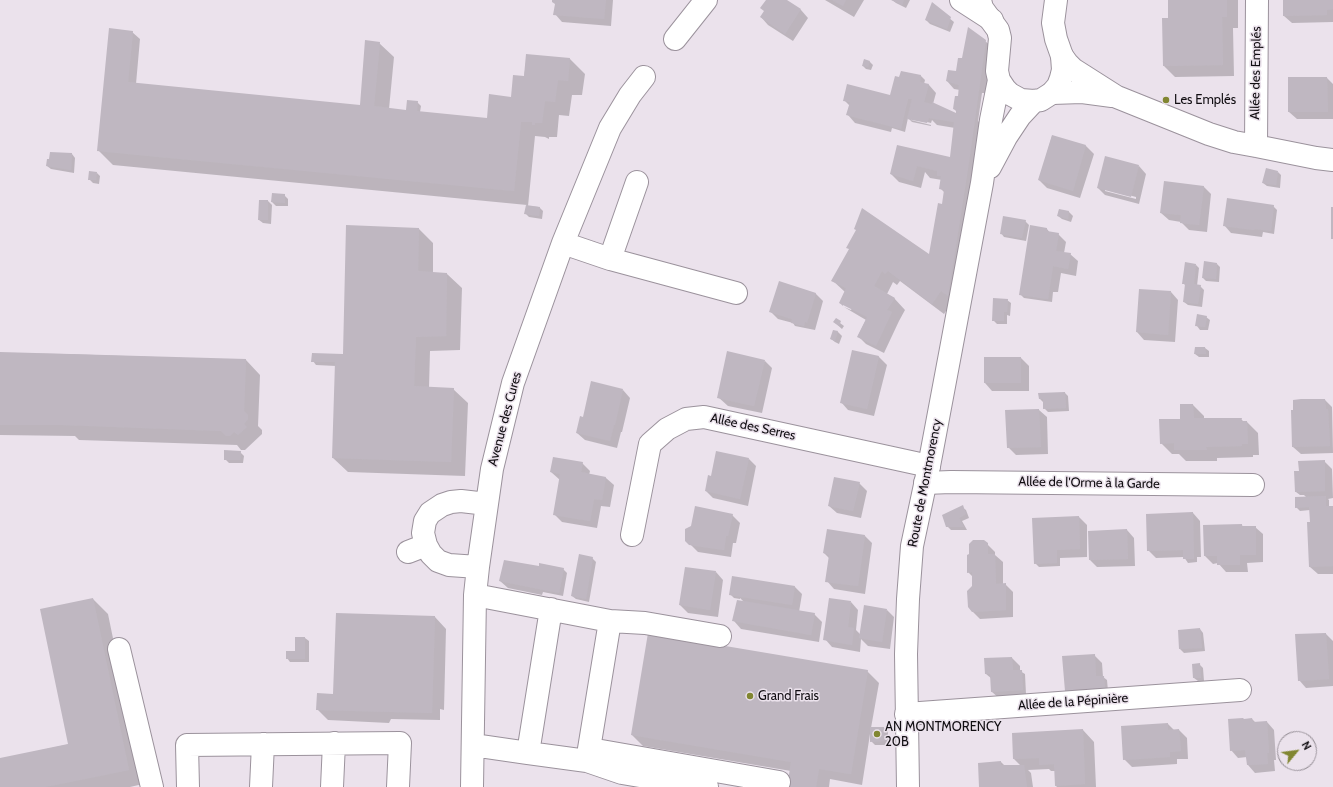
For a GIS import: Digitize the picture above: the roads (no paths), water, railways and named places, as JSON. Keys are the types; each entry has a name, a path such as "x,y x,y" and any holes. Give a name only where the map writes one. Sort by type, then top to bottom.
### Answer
{"street":[{"path":"675,39 706,0"},
{"path":"961,0 992,20"},
{"name":"Route de Montmorency","path":"908,787 906,654 912,546 982,183 991,120 999,80 997,71 1000,38 998,30 992,20 982,8 980,0"},
{"path":"1056,0 1053,23 1056,39 1062,56 1067,64 1117,97 1209,134 1234,142 1333,160"},
{"name":"Allée des Emplés","path":"1256,146 1257,0"},
{"name":"Route de Montmorency","path":"982,183 1006,137 1020,116 1058,86 1063,70 1062,56"},
{"name":"Avenue des Cures","path":"474,787 473,745 475,595 492,469 513,383 562,243 610,128 630,95 644,77"},
{"path":"999,80 1010,94 1021,100 1067,92 1082,92 1117,97"},
{"path":"610,259 637,182"},
{"path":"562,243 610,259 736,293"},
{"name":"Allée des Serres","path":"632,535 650,444 667,429 686,419 704,417 927,474"},
{"name":"Allée de l'Orme à la Garde","path":"927,474 951,482 1253,485"},
{"path":"478,567 449,564 438,561 431,554 417,548 423,533 425,521 430,513 442,505 461,501 487,504"},
{"path":"475,595 610,621 652,624 720,636"},
{"path":"528,752 551,609"},
{"path":"588,755 610,621"},
{"path":"119,649 152,787"},
{"name":"Allée de la Pépinière","path":"906,714 1240,690"},
{"path":"332,787 334,743"},
{"path":"188,787 187,745 400,743 398,787"},
{"path":"261,787 263,744"},
{"path":"473,745 528,752 588,755 779,782"},
{"path":"588,755 622,773 707,787"}],"place":[{"name":"Les Emplés","path":"1166,100"},
{"name":"Grand Frais","path":"750,696"},
{"name":"AN MONTMORENCY 20B","path":"877,734"}]}
